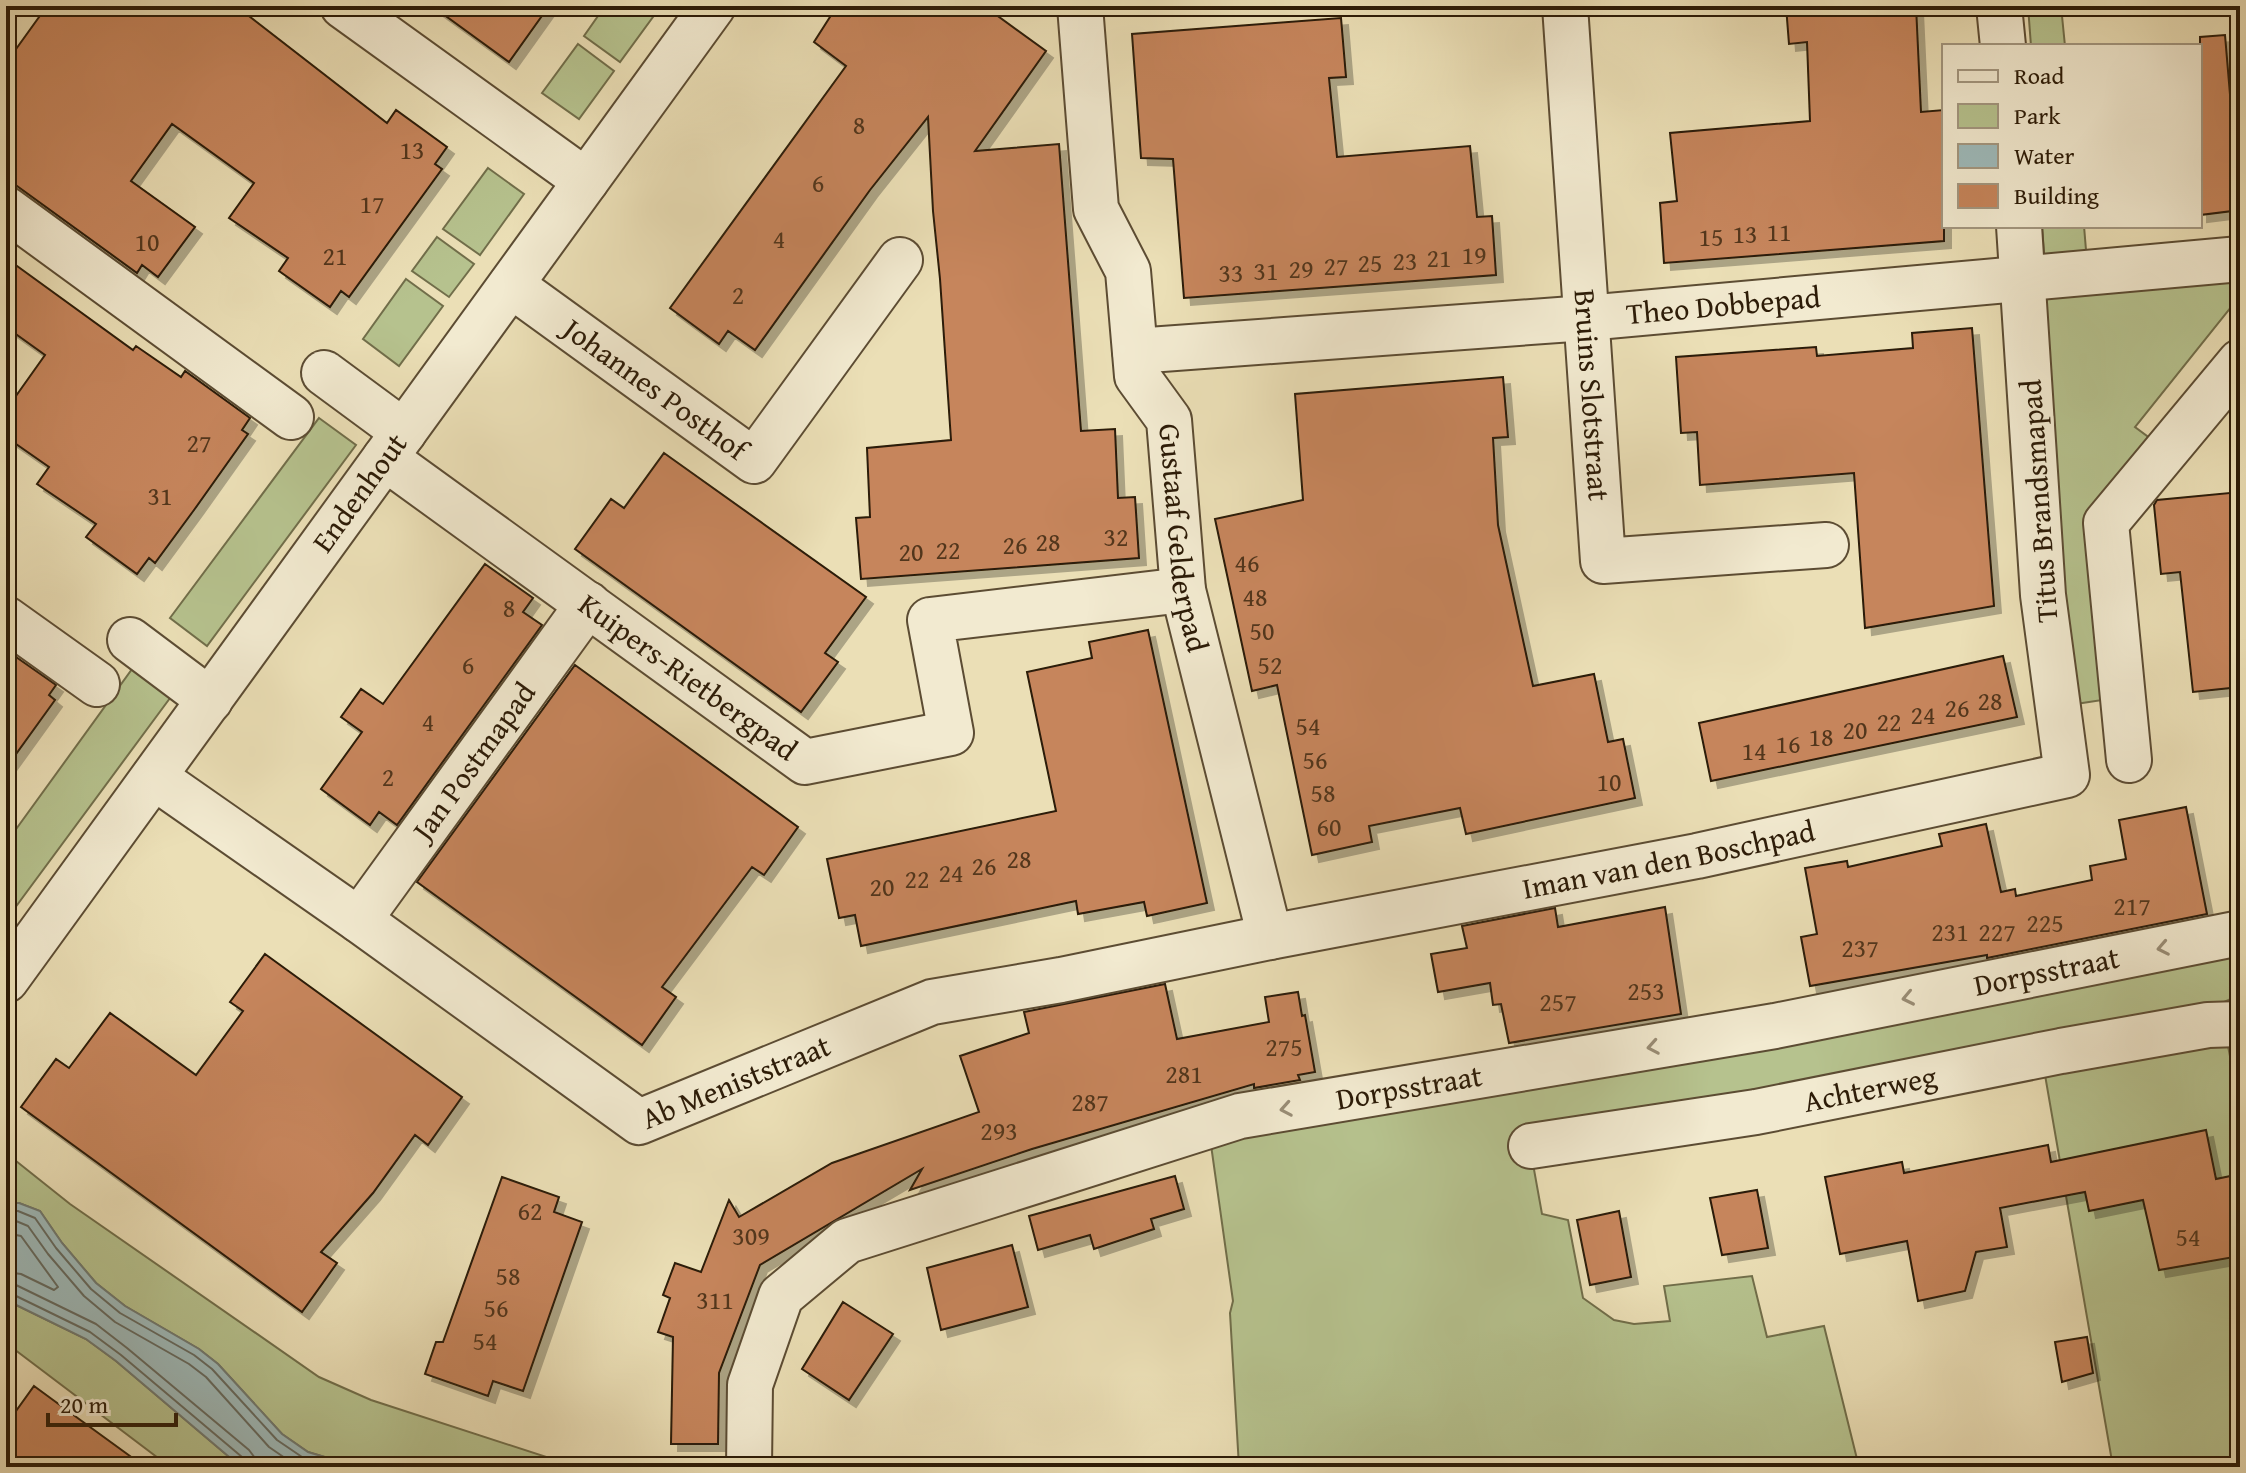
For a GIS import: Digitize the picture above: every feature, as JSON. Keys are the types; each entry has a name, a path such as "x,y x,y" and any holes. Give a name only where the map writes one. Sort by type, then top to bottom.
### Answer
{"street":[{"path":"343,6 586,181"},
{"name":"Endenhout","path":"10,968 154,777 713,6"},
{"name":"Gustaaf Gelderpad","path":"1080,6 1096,209 1128,271 1137,376 1169,420 1183,590 1270,937"},
{"name":"Bruins Slotstraat","path":"1565,6 1603,561 1826,545"},
{"path":"1999,6 2003,44"},
{"path":"6,209 291,417"},
{"name":"Titus Brandsmapad","path":"2019,228 2043,595 2067,775"},
{"name":"Theo Dobbepad","path":"1135,351 1586,318 2240,259"},
{"name":"Johannes Posthof","path":"511,285 754,461 900,260"},
{"path":"2129,760 2106,523 2240,362"},
{"name":"Kuipers-Rietbergpad","path":"324,373 394,445 588,604 805,762 951,733 930,620 1183,590"},
{"name":"Jan Postmapad","path":"359,920 588,604"},
{"path":"6,619 97,684"},
{"path":"130,640 210,700"},
{"name":"Iman van den Boschpad","path":"1270,937 1697,856 2067,775"},
{"name":"Ab Meniststraat","path":"154,777 639,1122 932,1002 1061,980 1270,937"},
{"name":"Dorpsstraat","path":"749,1467 750,1385 781,1296 847,1241 1240,1116 1775,1026 2240,933"},
{"name":"Achterweg","path":"1531,1146 1756,1112 2229,1020"}],"green space":[{"path":"605,6 661,6 620,62 584,36"},
{"path":"2028,6 2061,6 2065,44 2031,44"},
{"path":"578,44 614,71 579,119 542,93"},
{"path":"488,168 524,194 480,255 443,229"},
{"path":"2042,228 2084,228 2087,262 2045,266"},
{"path":"437,237 474,264 449,297 412,271"},
{"path":"2240,274 2240,296 2135,427 2155,442 2092,522 2109,699 2069,705 2039,294"},
{"path":"406,279 443,306 399,366 363,339"},
{"path":"319,418 356,445 207,646 170,618"},
{"path":"135,665 173,694 6,920 6,843"},
{"path":"2240,948 2240,995 2199,1013 1533,1164 1542,1214 1568,1220 1583,1298 1614,1320 1634,1324 1670,1321 1664,1286 1752,1276 1767,1337 1824,1326 1859,1467 1239,1467 1230,1313 1233,1301 1211,1145 1324,1120"},
{"path":"2228,1046 2240,1107 2240,1467 2113,1467 2045,1075 2159,1052"},
{"path":"6,1153 70,1204 319,1377 371,1400 577,1467 358,1467 308,1452 282,1434 218,1364 199,1349 125,1306 96,1283 40,1211 19,1203 6,1203"},
{"path":"6,1300 86,1339 241,1467 170,1467 6,1343"}],"water":[{"path":"6,1203 19,1203 40,1211 96,1283 125,1306 199,1349 218,1364 282,1434 308,1452 358,1467 241,1467 86,1339 6,1300"}],"building":[{"path":"47,6 236,6 387,123 396,110 447,147 435,164 442,169 349,297 341,291 330,307 279,271 288,258 229,218 254,183 172,124 131,181 195,227 158,277 142,265 137,273 6,178 6,63"},
{"path":"432,6 549,6 509,62"},
{"path":"837,6 984,6 1046,51 975,151 1059,144 1081,431 1115,429 1118,498 1135,497 1139,558 861,579 856,518 870,517 867,448 951,440 928,117 870,190 755,350 728,331 719,344 670,308 846,66 814,42"},
{"path":"1786,6 1916,6 1921,112 1942,110 1944,241 1664,263 1660,203 1677,201 1670,133 1810,121 1807,42 1789,44"},
{"path":"1341,18 1346,77 1329,78 1337,157 1470,146 1477,217 1492,216 1496,275 1184,298 1173,159 1141,158 1132,34"},
{"path":"2225,35 2235,154 2240,154 2240,210 2202,215 2202,44 2200,37"},
{"path":"6,258 133,350 136,346 181,377 185,371 250,418 242,430 248,434 194,510 155,563 149,558 137,574 86,537 96,524 37,484 49,467 6,437 6,410 45,355 6,327"},
{"path":"1972,328 1994,606 1865,628 1854,473 1700,485 1697,432 1681,433 1676,357 1816,347 1817,356 1913,348 1912,333"},
{"path":"1503,377 1508,437 1493,438 1498,525 1533,686 1594,674 1608,742 1623,739 1635,798 1466,834 1460,808 1369,826 1372,842 1312,855 1277,685 1252,691 1215,519 1303,500 1295,394"},
{"path":"664,453 866,597 825,653 838,662 801,712 575,549 611,499 624,508"},
{"path":"2240,492 2240,687 2193,692 2180,572 2161,574 2154,505 2157,500"},
{"path":"485,564 533,598 523,612 542,625 397,825 379,812 370,825 321,789 362,732 341,717 361,689 383,704"},
{"path":"1148,630 1207,903 1147,916 1144,902 1078,914 1076,901 861,946 855,915 839,918 827,859 1056,811 1027,672 1092,658 1089,642"},
{"path":"6,650 56,685 49,695 55,700 6,768"},
{"path":"2003,656 2017,717 1711,781 1699,723"},
{"path":"575,665 798,827 764,875 752,867 662,987 676,997 642,1045 417,882"},
{"path":"2186,807 2207,914 1987,958 1987,955 1810,986 1801,937 1817,934 1805,868 1847,861 1848,867 1942,846 1939,834 1986,824 2001,892 2015,889 2016,896 2092,880 2090,866 2126,859 2119,820"},
{"path":"1665,907 1681,1014 1509,1043 1501,1004 1493,1005 1490,983 1438,992 1431,954 1467,948 1462,926 1555,908 1558,927"},
{"path":"265,954 462,1097 428,1145 415,1135 373,1193 321,1252 337,1263 302,1312 21,1107 56,1059 69,1068 110,1013 196,1075 243,1011 230,1002"},
{"path":"1165,984 1177,1039 1269,1022 1265,997 1298,992 1315,1072 1298,1075 1300,1080 1254,1088 1254,1084 1032,1149 910,1190 922,1169 760,1265 719,1373 718,1444 671,1444 673,1337 658,1332 670,1298 663,1295 675,1263 701,1272 729,1200 739,1217 832,1163 979,1112 960,1056 1029,1033 1024,1012"},
{"path":"2206,1130 2216,1179 2240,1174 2240,1256 2159,1270 2143,1200 2089,1211 2085,1192 2000,1208 2007,1247 1976,1252 1965,1291 1918,1301 1907,1241 1840,1254 1825,1177 1902,1162 1904,1173 2048,1145 2051,1162"},
{"path":"1175,1176 1184,1209 1151,1219 1154,1229 1094,1249 1090,1235 1038,1250 1029,1216"},
{"path":"502,1177 559,1197 554,1212 582,1222 523,1391 493,1381 488,1396 425,1374 436,1342 443,1342"},
{"path":"1757,1190 1768,1248 1722,1255 1710,1198"},
{"path":"1619,1211 1631,1277 1590,1285 1577,1220"},
{"path":"1012,1245 1028,1307 941,1330 927,1268"},
{"path":"843,1302 893,1334 849,1400 802,1369"},
{"path":"2087,1337 2093,1373 2062,1382 2055,1342"},
{"path":"34,1386 145,1467 6,1467 6,1425"}]}
